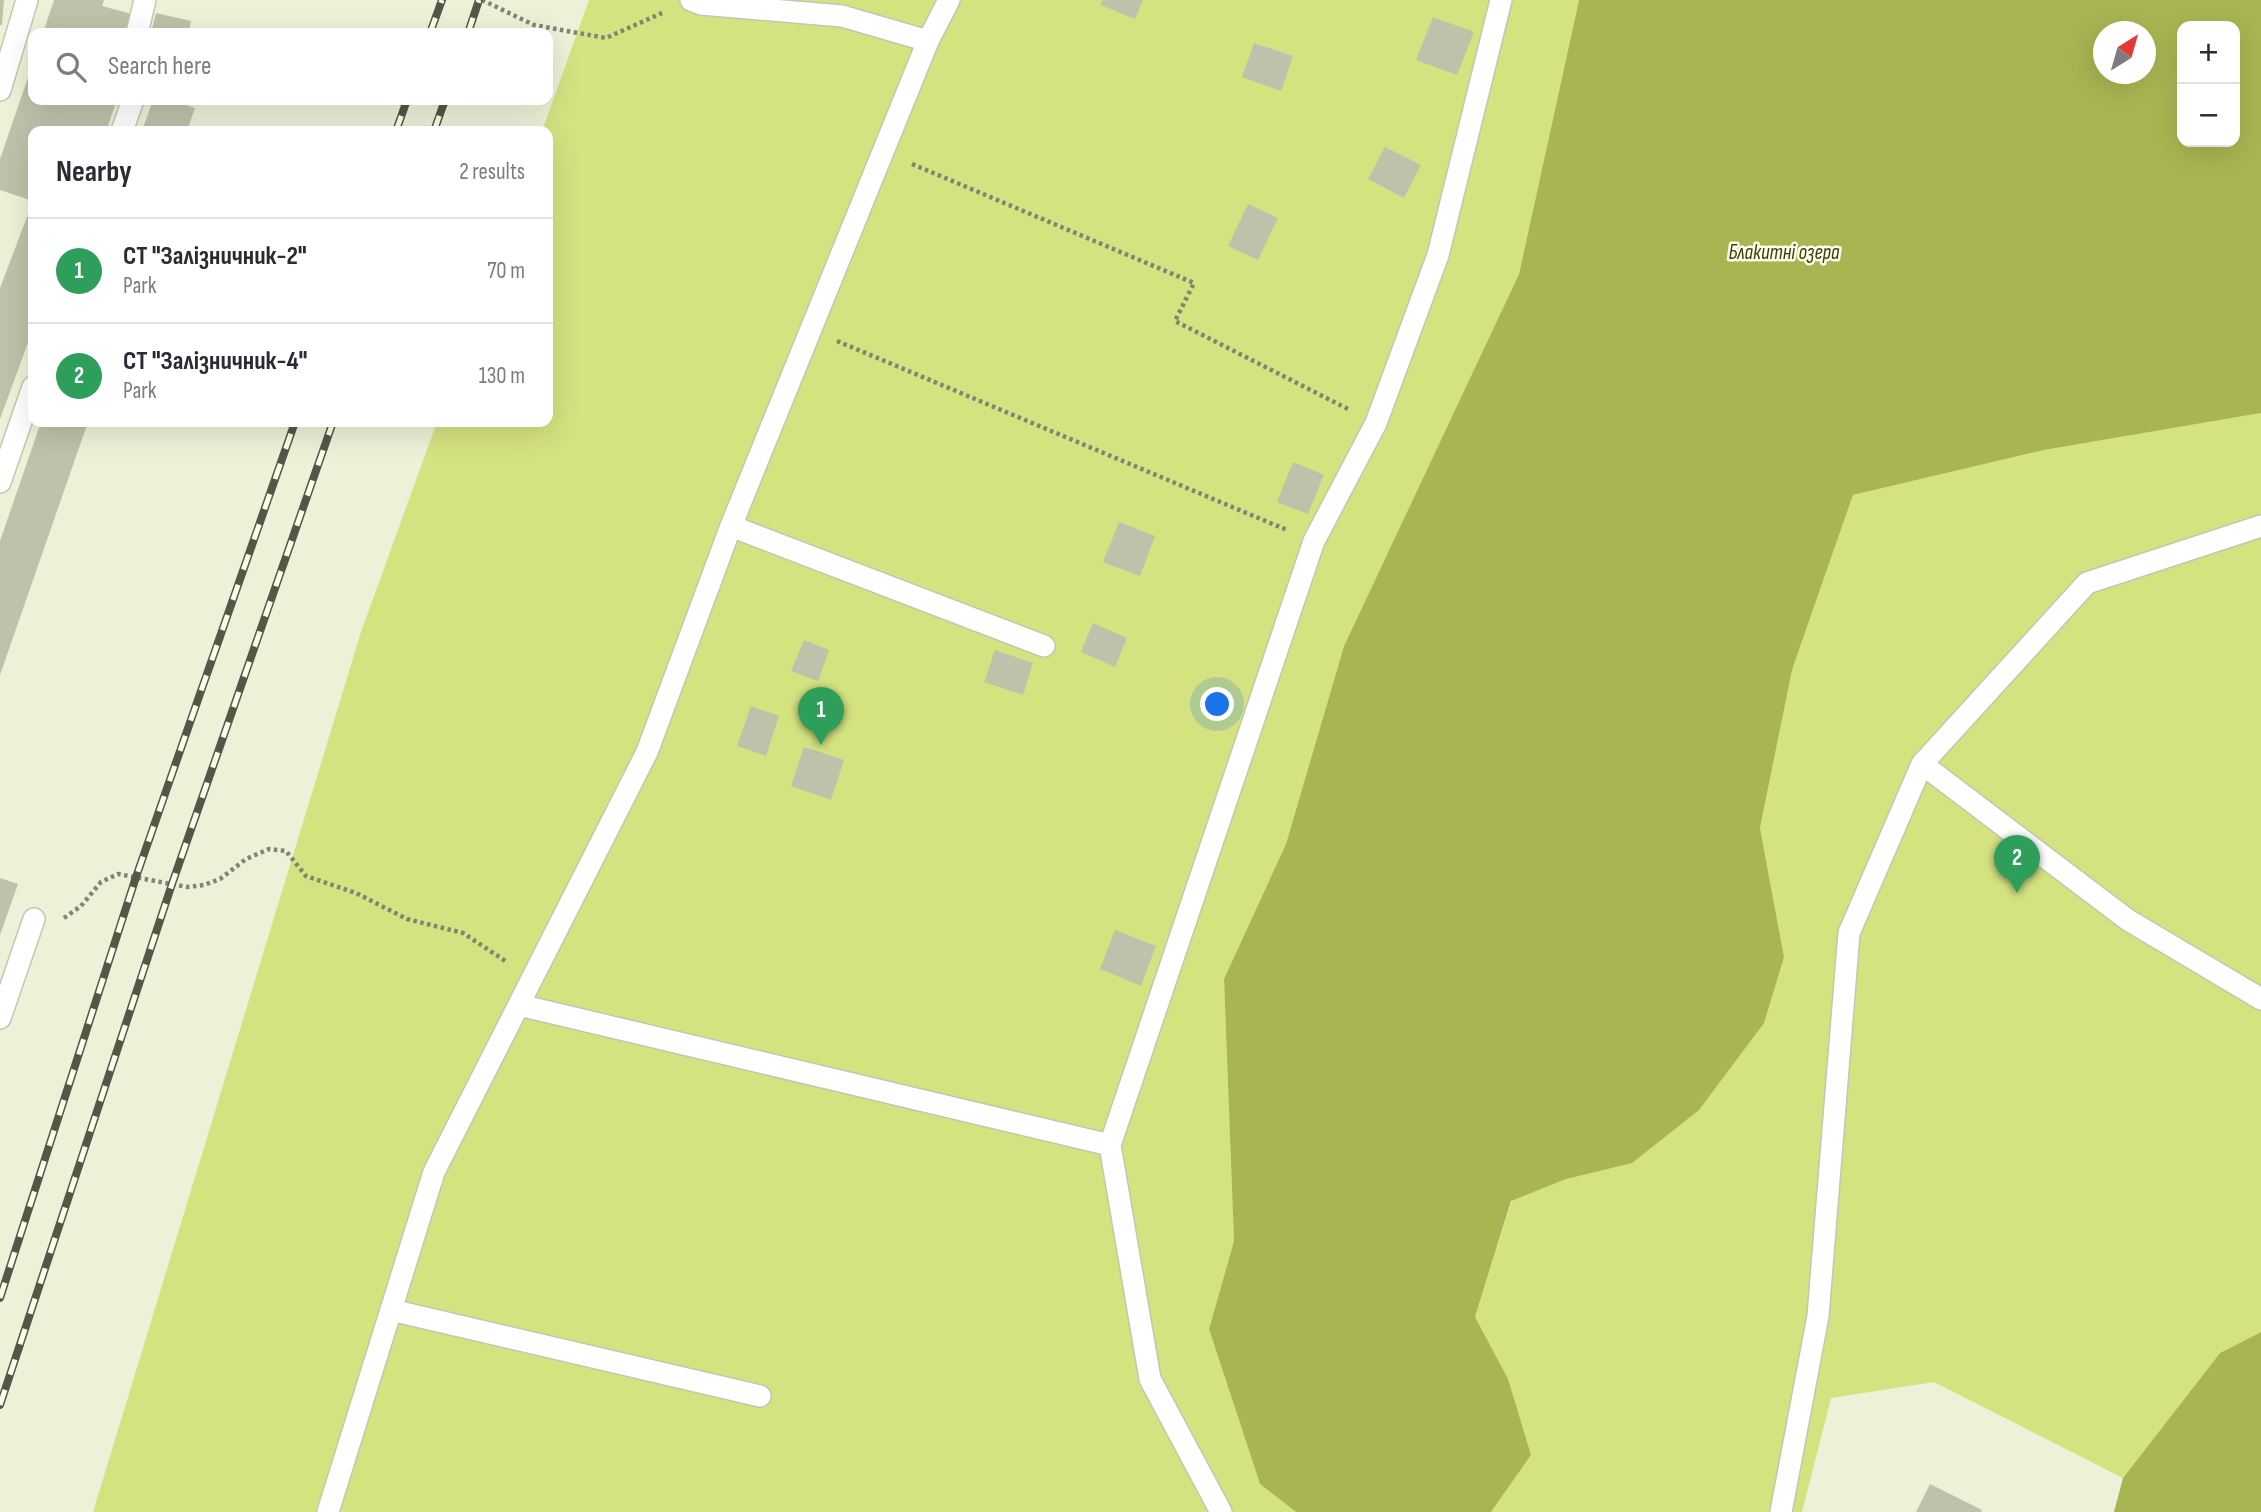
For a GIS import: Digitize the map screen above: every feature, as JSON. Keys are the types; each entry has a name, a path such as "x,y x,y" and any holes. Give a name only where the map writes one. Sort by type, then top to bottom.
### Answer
{"lane":[{"path":"0,90 27,0"},
{"path":"138,28 145,0"},
{"path":"328,1512 434,1172 647,752 731,526 810,329 928,41 950,0"},
{"path":"1221,1512 1150,1379 1110,1144 1314,541 1376,423 1438,255 1502,0"},
{"path":"696,2 842,16 928,41"},
{"path":"124,126 132,105"},
{"path":"0,482 28,401"},
{"path":"731,526 1044,646"},
{"path":"1782,1512 1818,1316 1849,933 1922,764 2087,583 2261,526"},
{"path":"1922,764 2128,920 2261,999"},
{"path":"0,1018 34,919"},
{"path":"519,1005 1110,1144"},
{"path":"391,1310 760,1396"}],"path":[{"path":"482,0 534,25 551,28"},
{"path":"553,28 606,38 696,2"},
{"path":"882,151 1194,283 1175,321 1376,423"},
{"path":"810,329 1314,541"},
{"path":"34,919 55,920 68,916 81,906 101,882 118,874 187,887 204,885 220,879 246,859 269,849 286,852 306,876 356,893 407,919 463,933 531,978"}],"shaded area":[{"path":"589,0 1579,0 1519,274 1344,646 1286,844 1224,979 1234,1241 1209,1329 1260,1484 1296,1512 93,1512 361,632 435,427 553,427 553,126 544,126"},
{"path":"2261,413 2261,1332 2220,1353 2123,1478 1934,1382 1831,1398 1802,1512 1491,1512 1531,1455 1475,1317 1512,1200 1566,1179 1784,957 1760,828 1792,670 1853,495 2044,450"}],"water":[{"name":"Блакитні озера","path":"1579,0 2261,0 2261,413 2044,450 1853,495 1792,670 1760,828 1784,957 1764,1023 1699,1110 1632,1163 1566,1179 1511,1201 1475,1317 1508,1379 1531,1455 1491,1512 1296,1512 1260,1484 1209,1329 1234,1241 1224,979 1286,844 1344,646 1519,274"},
{"path":"2261,1332 2261,1512 2114,1512 2123,1478 2220,1353"}],"building":[{"path":"0,0 4,0 2,25 0,25"},
{"path":"54,0 104,0 102,6 132,14 127,28 45,28"},
{"path":"1103,0 1143,0 1135,19 1101,5"},
{"path":"156,13 191,21 190,28 152,28"},
{"path":"1433,17 1474,32 1457,75 1416,60"},
{"path":"1254,43 1293,56 1281,91 1242,77"},
{"path":"28,78 28,105 115,105 108,126 28,126 28,199 0,190 0,159"},
{"path":"151,105 186,105 195,108 189,126 144,126"},
{"path":"1385,147 1421,165 1404,198 1368,179"},
{"path":"1248,204 1278,218 1258,260 1228,246"},
{"path":"28,214 28,343 0,419 0,288"},
{"path":"39,427 86,427 0,675 0,541"},
{"path":"1293,462 1324,475 1308,514 1277,502"},
{"path":"1119,522 1155,536 1140,576 1103,562"},
{"path":"1093,623 1127,638 1115,667 1081,652"},
{"path":"804,640 829,650 818,681 791,671"},
{"path":"995,650 1033,663 1023,695 984,682"},
{"path":"751,706 779,716 766,756 737,746"},
{"path":"804,747 844,760 831,800 791,786"},
{"path":"0,878 18,884 0,935"},
{"path":"1115,930 1156,946 1141,986 1100,969"},
{"path":"1930,1484 1982,1510 1981,1512 1916,1512"}],"railway":[{"path":"432,28 442,0"},
{"path":"470,28 479,0"},
{"path":"398,126 405,105"},
{"path":"436,126 443,105"},
{"path":"0,1298 136,877 293,427"},
{"path":"0,1405 172,884 331,427"}],"place":[{"name":"СТ \"Залізничник-2\"","path":"821,745"},
{"name":"СТ \"Залізничник-4\"","path":"2017,893"}]}
